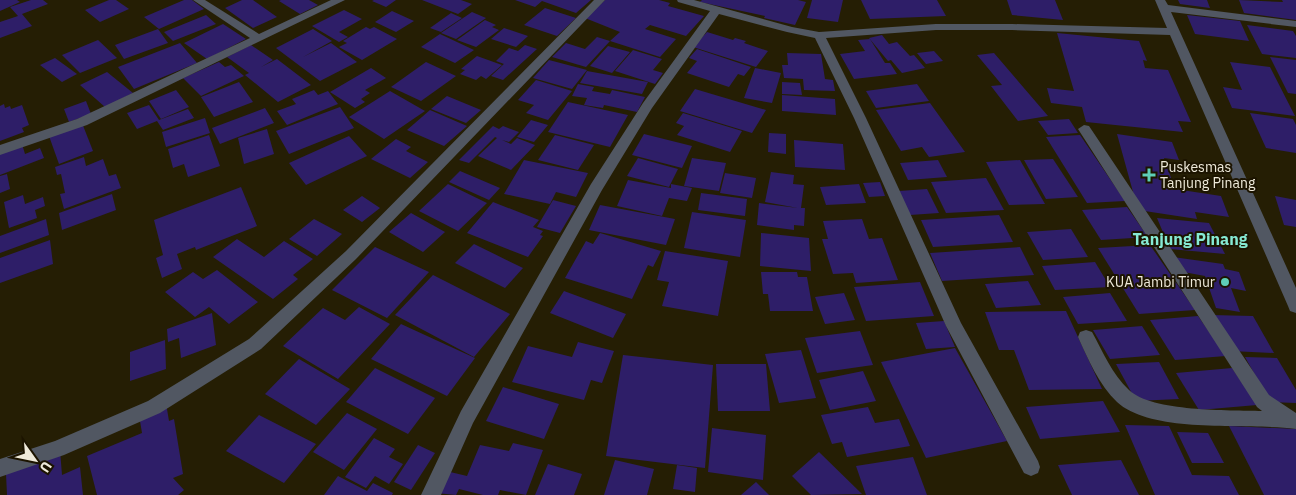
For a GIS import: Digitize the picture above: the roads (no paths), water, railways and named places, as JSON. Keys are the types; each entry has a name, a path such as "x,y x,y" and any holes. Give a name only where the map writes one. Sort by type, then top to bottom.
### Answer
{"street":[{"path":"198,0 258,38"},
{"path":"0,150 82,122 340,0"},
{"path":"0,468 57,448 154,407 255,344 352,256 600,0"},
{"path":"682,0 791,30 819,35 936,27 1012,27 1174,32"},
{"path":"1161,4 1296,24"},
{"path":"1161,4 1289,274 1296,306"},
{"path":"431,495 467,417 596,188 647,106 716,10"},
{"path":"819,35 860,118 954,326 1031,467"},
{"path":"1084,129 1263,401 1292,420"},
{"path":"1086,338 1111,383 1132,404 1176,414 1292,420"}],"place":[{"name":"Puskesmas Tanjung Pinang","path":"1149,175"},
{"name":"KUA Jambi Timur","path":"1225,282"}],"district":[{"name":"Tanjung Pinang","path":"1190,239"}]}
